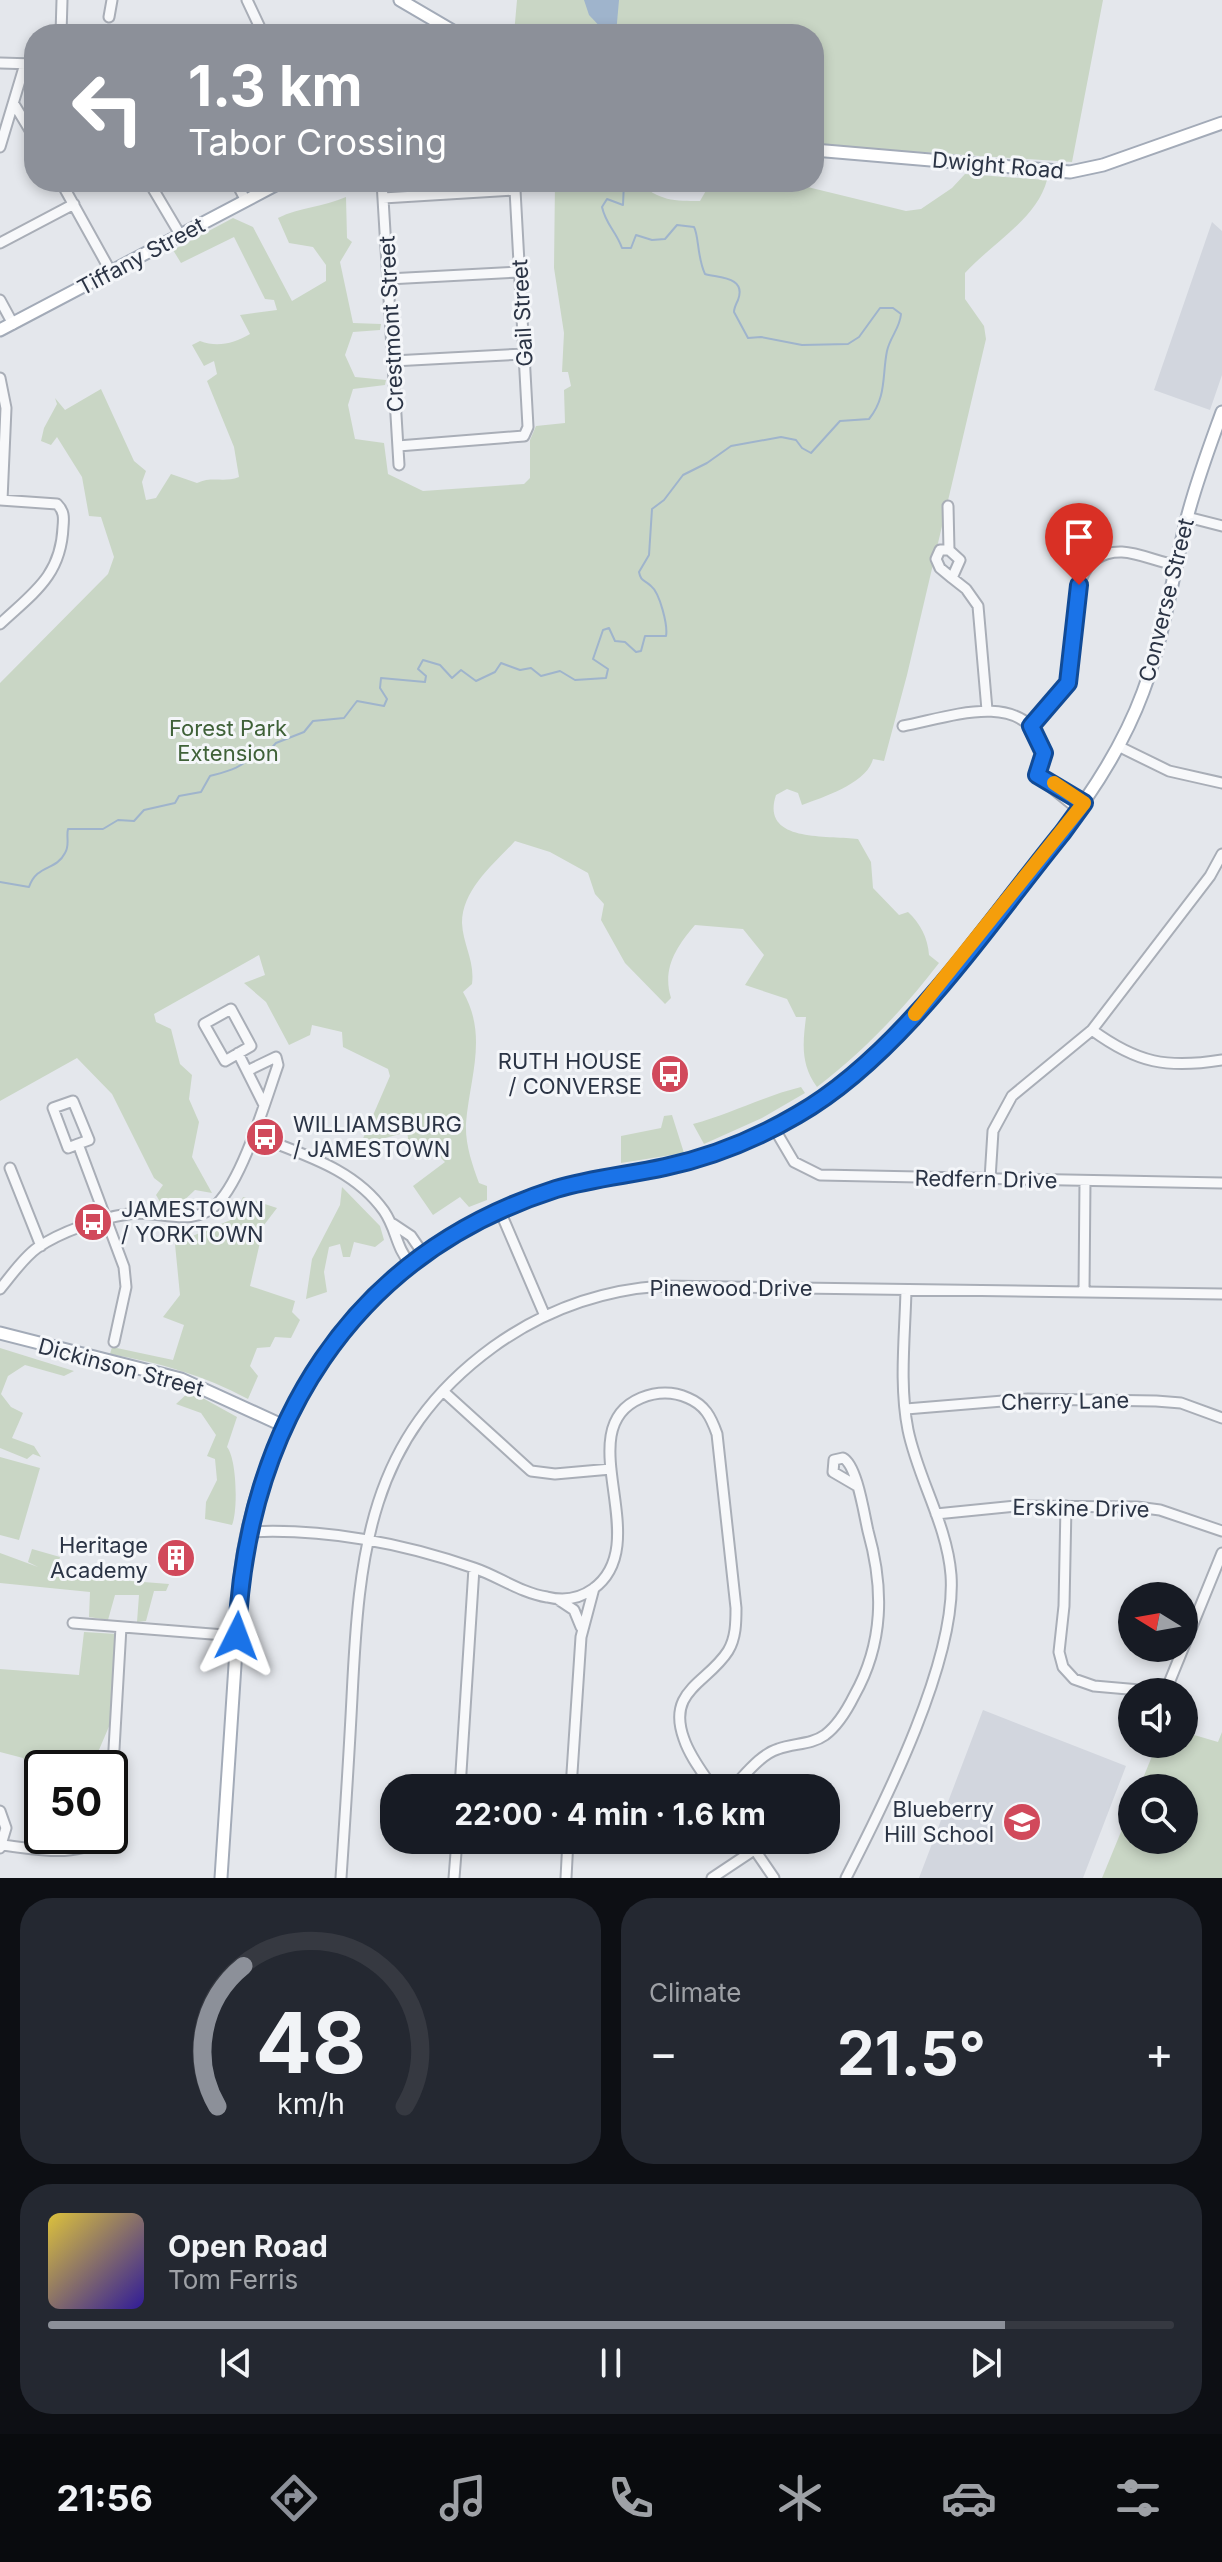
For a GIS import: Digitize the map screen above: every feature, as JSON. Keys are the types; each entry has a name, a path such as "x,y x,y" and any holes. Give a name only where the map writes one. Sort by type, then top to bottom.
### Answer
{"main road":[{"path":"400,0 421,5 445,24"},
{"name":"Dwight Road","path":"824,151 1070,172 1103,165 1222,123"},
{"name":"Tiffany Street","path":"0,330 263,192"},
{"name":"Converse Street","path":"221,1878 237,1636 248,1532 264,1474 307,1380 336,1339 372,1300 424,1255 500,1211 571,1185 700,1158 774,1128 839,1087 889,1043 1082,807 1118,746 1155,658 1187,517 1222,412"},
{"name":"Dickinson Street","path":"0,1333 188,1381 284,1426"}],"street":[{"path":"61,24 62,0"},
{"path":"109,17 112,0"},
{"path":"247,0 258,24"},
{"path":"0,63 24,64"},
{"path":"0,147 24,79"},
{"path":"14,104 24,120"},
{"path":"67,192 111,272"},
{"path":"155,192 181,236"},
{"path":"241,192 246,201"},
{"name":"Crestmont Street","path":"383,192 399,465"},
{"name":"Gail Street","path":"383,198 482,192"},
{"name":"Gail Street","path":"398,446 525,435 515,192"},
{"path":"0,243 74,204"},
{"path":"388,279 519,272"},
{"path":"0,300 13,324"},
{"path":"393,361 524,354"},
{"path":"0,378 6,408 1,500 57,504 63,510 60,554 54,569 0,624"},
{"path":"948,506 949,550"},
{"path":"1187,517 1222,526"},
{"path":"952,578 960,563 957,554 940,550 936,559 952,578 966,589 978,606 987,710"},
{"path":"1031,726 1068,683 1076,600 1088,569 1115,553 1176,565"},
{"path":"903,726 987,710 1007,713 1031,726 1044,753 1037,775 1082,807"},
{"path":"1118,746 1179,775 1222,783"},
{"path":"990,1179 993,1131 1006,1105 1092,1030 1210,876 1222,854"},
{"path":"231,1009 251,1046 238,1053 225,1061 204,1024 231,1009"},
{"path":"1092,1030 1122,1051 1146,1061 1185,1064 1222,1060"},
{"path":"238,1053 264,1105"},
{"path":"0,1289 41,1246 106,1221 131,1213 182,1218 209,1211 229,1189 264,1105 278,1065 276,1057 247,1071"},
{"path":"73,1101 89,1140 78,1144 68,1148 53,1108 73,1101"},
{"name":"Redfern Drive","path":"774,1128 794,1162 820,1175 1222,1183"},
{"path":"252,1134 348,1175 371,1193 393,1224 411,1236 424,1255"},
{"path":"78,1144 126,1279 114,1342"},
{"path":"10,1168 41,1246"},
{"path":"1084,1291 1085,1181"},
{"path":"500,1211 545,1316"},
{"path":"393,1224 398,1250 411,1265"},
{"name":"Pinewood Drive","path":"341,1878 355,1634 366,1540 394,1463 443,1391 488,1351 545,1316 592,1299 645,1287 1222,1294"},
{"path":"846,1878 912,1734 944,1646 951,1578 936,1514 916,1458 906,1409 906,1290"},
{"path":"443,1391 531,1471 555,1474 611,1469"},
{"path":"248,1532 366,1540 474,1568 535,1594 558,1599 573,1598 594,1588 610,1569 618,1544 610,1444 614,1426 624,1409 638,1399 661,1393 681,1395 702,1406 713,1422 726,1507 736,1625 726,1654 686,1695 680,1722 689,1750 704,1774"},
{"name":"Cherry Lane","path":"906,1409 1028,1399 1156,1401 1181,1403 1222,1418"},
{"path":"747,1774 772,1751 815,1740 830,1730 848,1708 867,1672 878,1626 879,1582 857,1486"},
{"name":"Erskine Drive","path":"936,1514 1005,1506 1160,1510 1222,1531"},
{"path":"1066,1506 1064,1606 1059,1656 1068,1673 1086,1684 1144,1691 1169,1683 1222,1553"},
{"path":"461,1774 474,1568"},
{"path":"572,1774 582,1631 594,1588"},
{"path":"558,1599 575,1612 582,1631"},
{"path":"73,1623 237,1636"},
{"path":"114,1750 121,1627"},
{"path":"0,1811 6,1828 1,1847 24,1848"},
{"path":"454,1878 456,1854"},
{"path":"566,1878 567,1854"},
{"path":"712,1878 748,1854"},
{"path":"757,1854 774,1878"}],"shaded area":[{"path":"1212,222 1222,231 1222,375 1210,410 1154,390"},
{"name":"Blueberry Hill School","path":"983,1710 1126,1766 1123,1774 1118,1774 1118,1787 1083,1878 919,1878"}],"green space":[{"path":"517,0 1103,0 1072,162 824,146 824,24 515,24"},
{"name":"Forest Park Extension","path":"965,174 1047,180 1042,194 1024,219 965,273 965,299 984,326 986,339 884,761 873,759 869,768 854,782 802,805 798,793 787,789 776,795 774,811 778,822 799,834 858,839 871,862 873,888 899,915 908,912 912,916 925,937 929,955 939,963 867,1044 817,1087 805,1061 806,1017 796,1017 787,999 745,985 764,955 743,929 695,925 672,959 668,977 671,998 665,1004 625,963 601,920 604,904 595,894 588,873 550,852 515,841 473,888 463,911 462,923 472,976 472,984 463,992 475,1024 476,1040 466,1123 467,1139 479,1183 487,1186 487,1200 469,1207 460,1197 433,1215 413,1186 445,1162 433,1150 410,1150 407,1132 371,1142 358,1159 355,1157 390,1076 388,1069 343,1047 342,1032 312,1025 310,1035 289,1045 266,1002 244,983 265,975 259,955 154,1014 156,1022 171,1029 180,1064 192,1075 189,1099 199,1122 192,1157 212,1193 195,1190 179,1205 163,1207 156,1195 163,1185 154,1178 112,1094 77,1058 0,1101 0,683 108,574 114,557 101,517 89,516 82,477 57,437 51,445 41,441 44,428 57,404 55,398 65,410 101,389 134,461 146,471 142,482 146,500 156,498 171,474 197,483 239,477 234,447 207,381 217,374 214,361 204,366 192,345 200,341 226,344 238,340 250,334 240,315 277,310 274,300 265,299 234,237 181,263 173,250 233,218 253,227 292,301 326,281 326,265 313,247 289,243 278,218 346,197 347,238 352,242 340,262 353,323 381,324 380,330 353,332 345,355 355,377 386,380 385,385 353,389 348,405 355,439 384,443 388,474 423,491 524,484 530,478 530,440 536,426 565,423 564,390 571,386 568,372 562,372 564,333 554,268 555,192 652,192 667,199 700,201 705,192 824,191 906,211 921,209 952,188"},
{"path":"801,1087 805,1093 762,1118 704,1144 693,1124 774,1095"},
{"path":"672,1115 684,1153 621,1163 621,1136 661,1128 664,1116"},
{"path":"342,1187 380,1226 384,1240 375,1247 354,1242 350,1257 343,1257 340,1244 329,1247 324,1272 327,1292 306,1299 312,1259 340,1205"},
{"path":"243,1197 277,1208 264,1225 250,1286 295,1301 292,1312 300,1320 291,1338 275,1337 270,1347 257,1348 250,1366 258,1376 248,1399 181,1371 110,1354 112,1347 173,1360 184,1325 163,1317 180,1295 174,1234 190,1237 233,1219"},
{"path":"0,1348 74,1371 64,1376 25,1365 8,1376 1,1394 11,1407 23,1413 12,1438 34,1446 41,1457 33,1454 27,1459 0,1448"},
{"path":"190,1391 237,1417 227,1447 236,1485 232,1525 205,1519 206,1502 217,1480 215,1459 207,1456 216,1435 201,1413 176,1404"},
{"path":"0,1457 40,1468 19,1540 0,1535"},
{"path":"32,1549 60,1557 56,1571 80,1577 169,1584 166,1591 154,1591 146,1621 137,1622 139,1595 115,1595 108,1620 89,1617 90,1592 0,1583 0,1553 38,1567 28,1562"},
{"path":"84,1632 117,1634 113,1717 99,1750 24,1750 24,1760 0,1752 0,1669 79,1675"},
{"path":"1222,1732 1222,1878 1102,1878 1118,1839 1118,1854 1198,1854 1198,1774 1145,1774 1151,1758 1198,1758 1198,1736 1218,1742"}],"water":[{"path":"584,0 619,0 617,24 598,24 589,15"}],"waterway":[{"path":"0,882 29,887 37,875 61,859 67,847 68,829 103,829 118,820 134,821 144,810 175,803 179,796 201,792 210,776 240,766 254,752 269,751 276,743 304,732 313,721 344,718 357,701 384,706 387,699 380,688 381,678 425,682 426,676 418,669 423,660 440,665 452,678 461,670 476,681 495,672 501,663 520,670 531,668 541,676 560,671 575,680 606,678 608,669 593,659 603,630 609,628 615,641 625,642 636,652 641,651 645,636 666,636 665,618 657,595 639,572 649,555 652,509 664,500 683,475 731,446 781,437 796,440 811,453 840,421 869,419 879,402 887,351 901,314 893,308 880,308 859,337 848,344 802,345 761,337 748,338 734,312 740,292 738,286 735,282 705,274 694,227 677,225 665,239 652,240 636,235 631,248 622,248 602,207 607,199 623,205 624,192"}],"slow traffic":[{"path":"915,1014 1084,803 1054,783"}],"place":[{"name":"RUTH HOUSE / CONVERSE","path":"670,1074"},
{"name":"WILLIAMSBURG / JAMESTOWN","path":"265,1137"},
{"name":"JAMESTOWN / YORKTOWN","path":"93,1222"},
{"name":"Heritage Academy","path":"176,1558"},
{"name":"Blueberry Hill School","path":"1022,1822"}],"route":[{"path":"237,1636 244,1545 275,1444 306,1382 321,1360 378,1293 451,1237 517,1204 580,1183 665,1167 718,1153 753,1139 814,1105 889,1043 1063,832 1084,803 1037,775 1044,763 1044,753 1031,726 1068,683 1079,585"}]}
